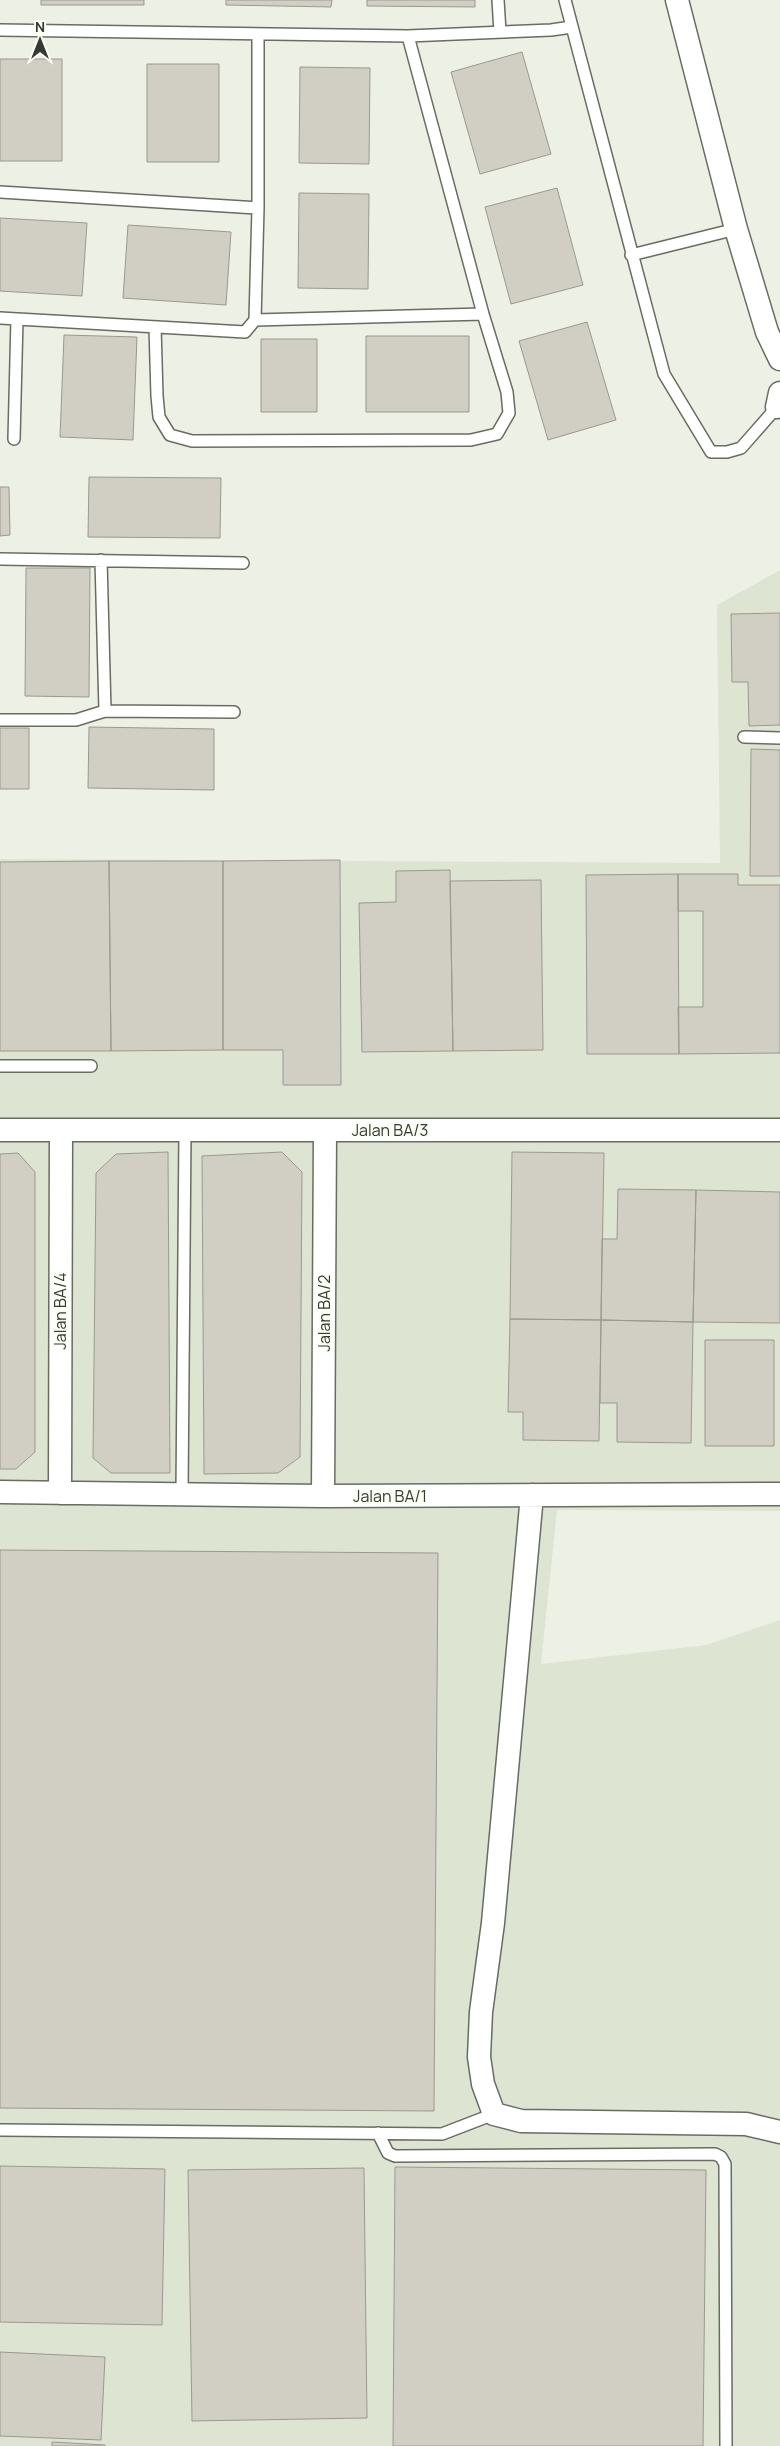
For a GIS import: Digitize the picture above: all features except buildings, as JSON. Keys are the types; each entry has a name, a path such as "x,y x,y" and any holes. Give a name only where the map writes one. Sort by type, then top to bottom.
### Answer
{"street":[{"path":"677,0 736,228 767,332 780,359"},
{"name":"Jalan BA/3","path":"0,1130 780,1130"},
{"name":"Jalan BA/4","path":"60,1492 61,1130"},
{"name":"Jalan BA/2","path":"323,1496 325,1130"},
{"name":"Jalan BA/1","path":"0,1492 323,1496 780,1494"},
{"path":"532,1495 493,1923 481,2021 479,2057 483,2084 494,2114 521,2121 746,2124 780,2132"}],"lane":[{"path":"498,0 500,32"},
{"path":"565,0 664,374 711,452 727,452 741,448 778,400"},
{"path":"0,30 408,36 500,32 572,26"},
{"path":"0,318 244,332 255,320 258,208 258,34"},
{"path":"155,327 159,417 170,434 192,441 471,440 497,434 509,414 507,392 483,314 408,36"},
{"path":"0,192 258,208"},
{"path":"631,255 736,228"},
{"path":"255,320 483,314"},
{"path":"14,439 17,319"},
{"path":"0,559 242,562"},
{"path":"101,560 106,711"},
{"path":"0,720 76,720 106,711 234,712"},
{"path":"744,737 780,738"},
{"path":"0,1066 91,1066"},
{"path":"182,1494 185,1130"},
{"path":"0,2130 442,2134 494,2114"},
{"path":"378,2133 388,2152 395,2156 715,2154 722,2157 725,2164 726,2446"}],"shaded area":[{"path":"780,570 780,1511 557,1510 541,1664 706,1645 780,1620 780,2446 0,2446 0,859 720,863 717,605"}]}
